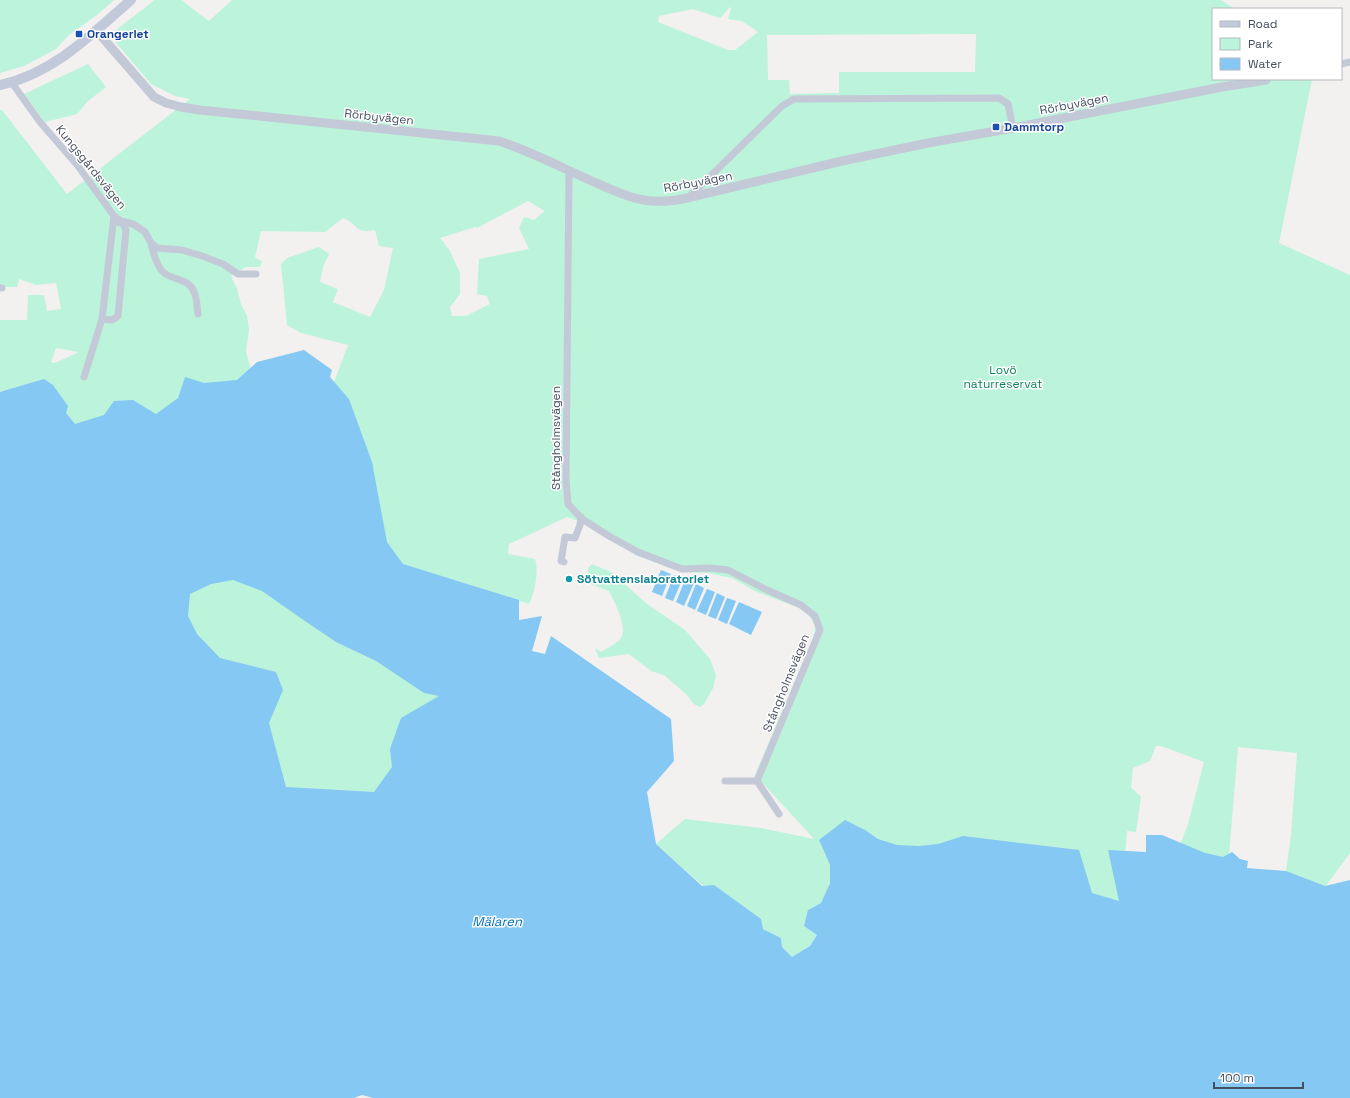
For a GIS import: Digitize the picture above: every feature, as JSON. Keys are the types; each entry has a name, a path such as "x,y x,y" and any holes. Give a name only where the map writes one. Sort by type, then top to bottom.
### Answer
{"main road":[{"path":"0,85 12,83 36,73 55,62 131,0"}],"street":[{"name":"Rörbyvägen","path":"96,30 144,87 154,97 166,103 200,110 499,141 512,145 569,172 625,195 645,201 665,202 928,143 1261,80"},
{"name":"Kungsgårdsvägen","path":"12,83 40,122 78,166 114,219 133,224 145,232 151,243"},
{"path":"687,198 782,106 794,99 999,98 1008,104 1013,128"},
{"name":"Stångholmsvägen","path":"569,172 566,480 568,504 580,517 609,536 638,552 682,569 710,568 728,570 801,605 815,616 820,630 757,781"},
{"path":"84,378 102,319 114,219 123,224 126,230 118,316 112,320 102,319"},
{"path":"151,243 158,248 182,250 202,256 223,264 238,274 256,274"},
{"path":"151,243 155,258 163,272 174,278 187,282 194,291 198,314"},
{"path":"564,562 561,561 565,537 575,538 580,525 580,517"},
{"path":"725,781 757,781 779,814"}],"green space":[{"path":"0,0 114,0 97,15 69,35 56,49 24,66 0,73"},
{"name":"Lovö naturreservat","path":"154,0 181,0 209,21 232,0 1221,0 1233,8 1212,8 1212,80 1312,80 1279,243 1350,275 1350,853 1325,887 1350,1098 271,961 2,391 0,392 0,320 27,320 28,295 44,295 47,311 61,309 56,283 36,285 19,279 17,287 0,287 0,110 2,110 67,194 190,99 175,96 151,84 112,38 111,35","holes":["730,7 728,19 742,21 758,32 735,50 728,50 658,22 659,16 693,9 720,18","976,34 975,72 839,72 839,93 790,94 789,80 768,80 767,35","528,201 545,211 534,220 524,217 519,228 529,249 479,259 477,294 487,296 490,304 466,316 452,316 450,307 460,294 460,273 450,251 440,238 475,227 477,228","343,218 348,220 359,230 375,230 379,246 393,248 384,290 370,317 333,302 338,289 320,282 323,267 329,254 319,247 287,258 281,264 287,325 301,333 348,345 334,382 340,389 255,384 246,352 249,330 247,316 231,276 246,267 260,267 262,262 255,257 261,231 325,232","56,348 79,352 55,363 51,362","567,517 600,531 635,555 682,572 708,573 732,578 755,591 799,608 809,615 815,626 814,637 754,777 760,780 814,839 761,828 685,819 656,844 715,896 747,919 781,938 782,947 792,957 810,946 817,935 808,910 821,903 830,883 830,865 820,843 850,883 799,976 643,839 455,580 529,604 536,582 537,569 535,559 508,554 509,544","1156,746 1161,746 1204,762 1188,824 1173,863 1125,856 1127,831 1136,832 1141,797 1131,787 1133,768 1150,761","1238,747 1297,753 1291,835 1286,871 1227,879"]},
{"path":"88,64 106,87 87,102 77,114 45,122 24,94"},
{"path":"592,564 611,572 647,604 685,630 710,659 716,675 713,688 704,704 700,707 694,704 686,694 664,675 651,671 629,654 599,658 595,648 601,652 617,642 623,633 623,627 620,614 609,591 591,584 587,580 588,568"}],"water":[{"name":"Mälaren","path":"304,350 332,370 330,377 349,399 372,462 387,542 403,564 519,600 519,620 542,616 532,651 545,654 551,636 671,719 674,761 647,792 656,844 702,886 714,885 761,919 763,929 781,938 782,947 792,957 810,946 817,935 804,926 808,910 821,903 830,883 830,865 819,840 845,820 865,830 878,839 897,845 919,846 938,844 963,836 1079,850 1092,893 1119,901 1108,850 1146,852 1146,835 1162,835 1205,853 1223,857 1232,852 1240,859 1248,861 1247,868 1286,871 1325,886 1350,880 1350,1098 373,1098 362,1095 354,1098 0,1098 0,392 44,379 53,385 68,406 66,413 75,424 104,415 114,401 133,400 156,414 178,398 185,377 204,383 237,380 257,362","holes":["233,580 262,591 336,642 376,661 424,693 439,696 401,718 390,749 392,767 374,792 286,787 269,723 283,690 276,672 220,658 197,634 188,616 190,594 211,584"]},
{"path":"661,570 671,574 662,596 652,592"},
{"path":"674,575 683,578 673,601 665,598"},
{"path":"685,580 694,583 684,606 676,602"},
{"path":"696,584 704,588 695,610 687,606"},
{"path":"707,589 715,592 706,615 697,611"},
{"path":"717,593 725,597 716,619 708,616"},
{"path":"727,598 736,601 727,624 718,620"},
{"path":"739,602 762,612 751,635 729,624"}],"place":[{"name":"Orangeriet","path":"79,34"},
{"name":"Dammtorp","path":"996,127"},
{"name":"Sötvattenslaboratoriet","path":"569,579"}]}
